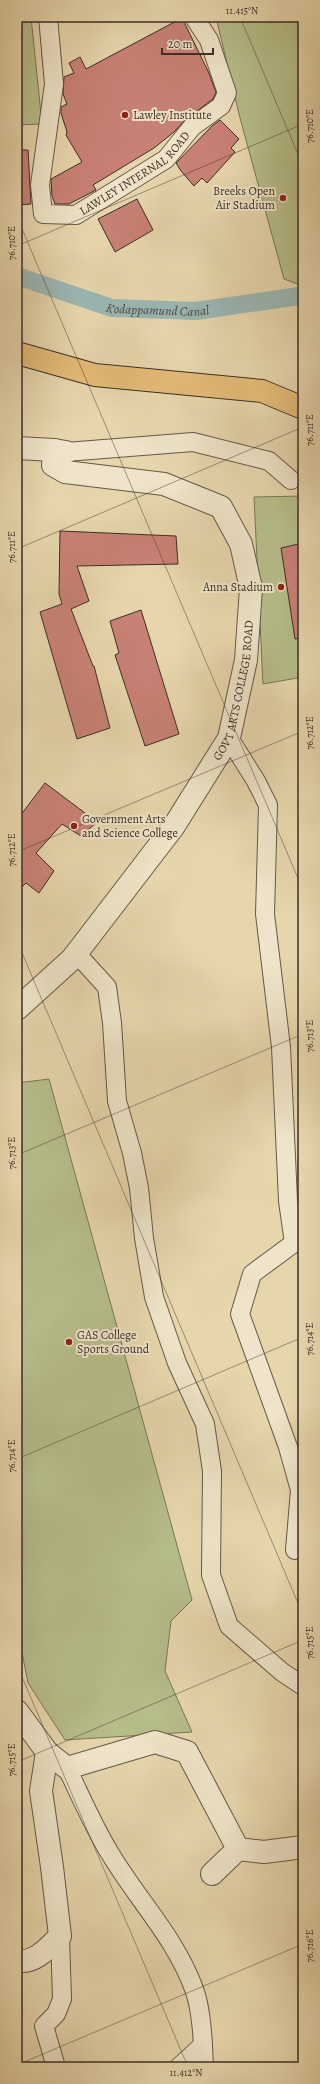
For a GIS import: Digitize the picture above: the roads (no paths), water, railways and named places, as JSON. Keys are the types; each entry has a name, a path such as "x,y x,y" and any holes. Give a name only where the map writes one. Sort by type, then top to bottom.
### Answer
{"main road":[{"path":"17,353 95,375 262,391 303,408"}],"street":[{"name":"LAWLEY INTERNAL ROAD","path":"48,17 54,84 40,185 42,214 76,215 166,159 192,127 221,106 227,93 209,40 194,17"},
{"path":"17,448 60,451 193,442 269,461 291,480"},
{"name":"GOVT ARTS COLLEGE ROAD","path":"17,1009 20,1008 76,953 174,826 229,738 246,660 251,588 241,544 221,507 164,484 65,472 53,465 60,451"},
{"path":"229,738 256,781 268,805 265,914 280,1047 288,1201 298,1243 252,1274 240,1314 288,1447 300,1490 295,1550"},
{"path":"76,953 107,987 112,1023 117,1100 132,1153 139,1188 144,1238 154,1297 177,1363 205,1424 212,1471 212,1575 229,1626 282,1672 303,1686"},
{"path":"17,1711 47,1752 67,1768 110,1855 152,1913 182,1964 194,1990 203,2045 204,2067"},
{"path":"67,1768 155,1742 187,1752 238,1849"},
{"path":"47,1752 41,1791 60,1936 62,1999 56,2014 44,2026 56,2067"},
{"path":"238,1849 264,1852 303,1847"},
{"path":"212,1874 238,1849"},
{"path":"17,1960 21,1961 41,1955 60,1936"},
{"path":"178,2067 203,2045"}],"waterway":[{"name":"Kodappamund Canal","path":"17,276 112,308 196,311 299,296 303,297"}],"place":[{"name":"Lawley Institute","path":"125,115"},
{"name":"Breeks Open Air Stadium","path":"283,198"},
{"name":"Anna Stadium","path":"281,587"},
{"name":"Government Arts and Science College","path":"74,826"},
{"name":"GAS College Sports Ground","path":"69,1342"}]}
